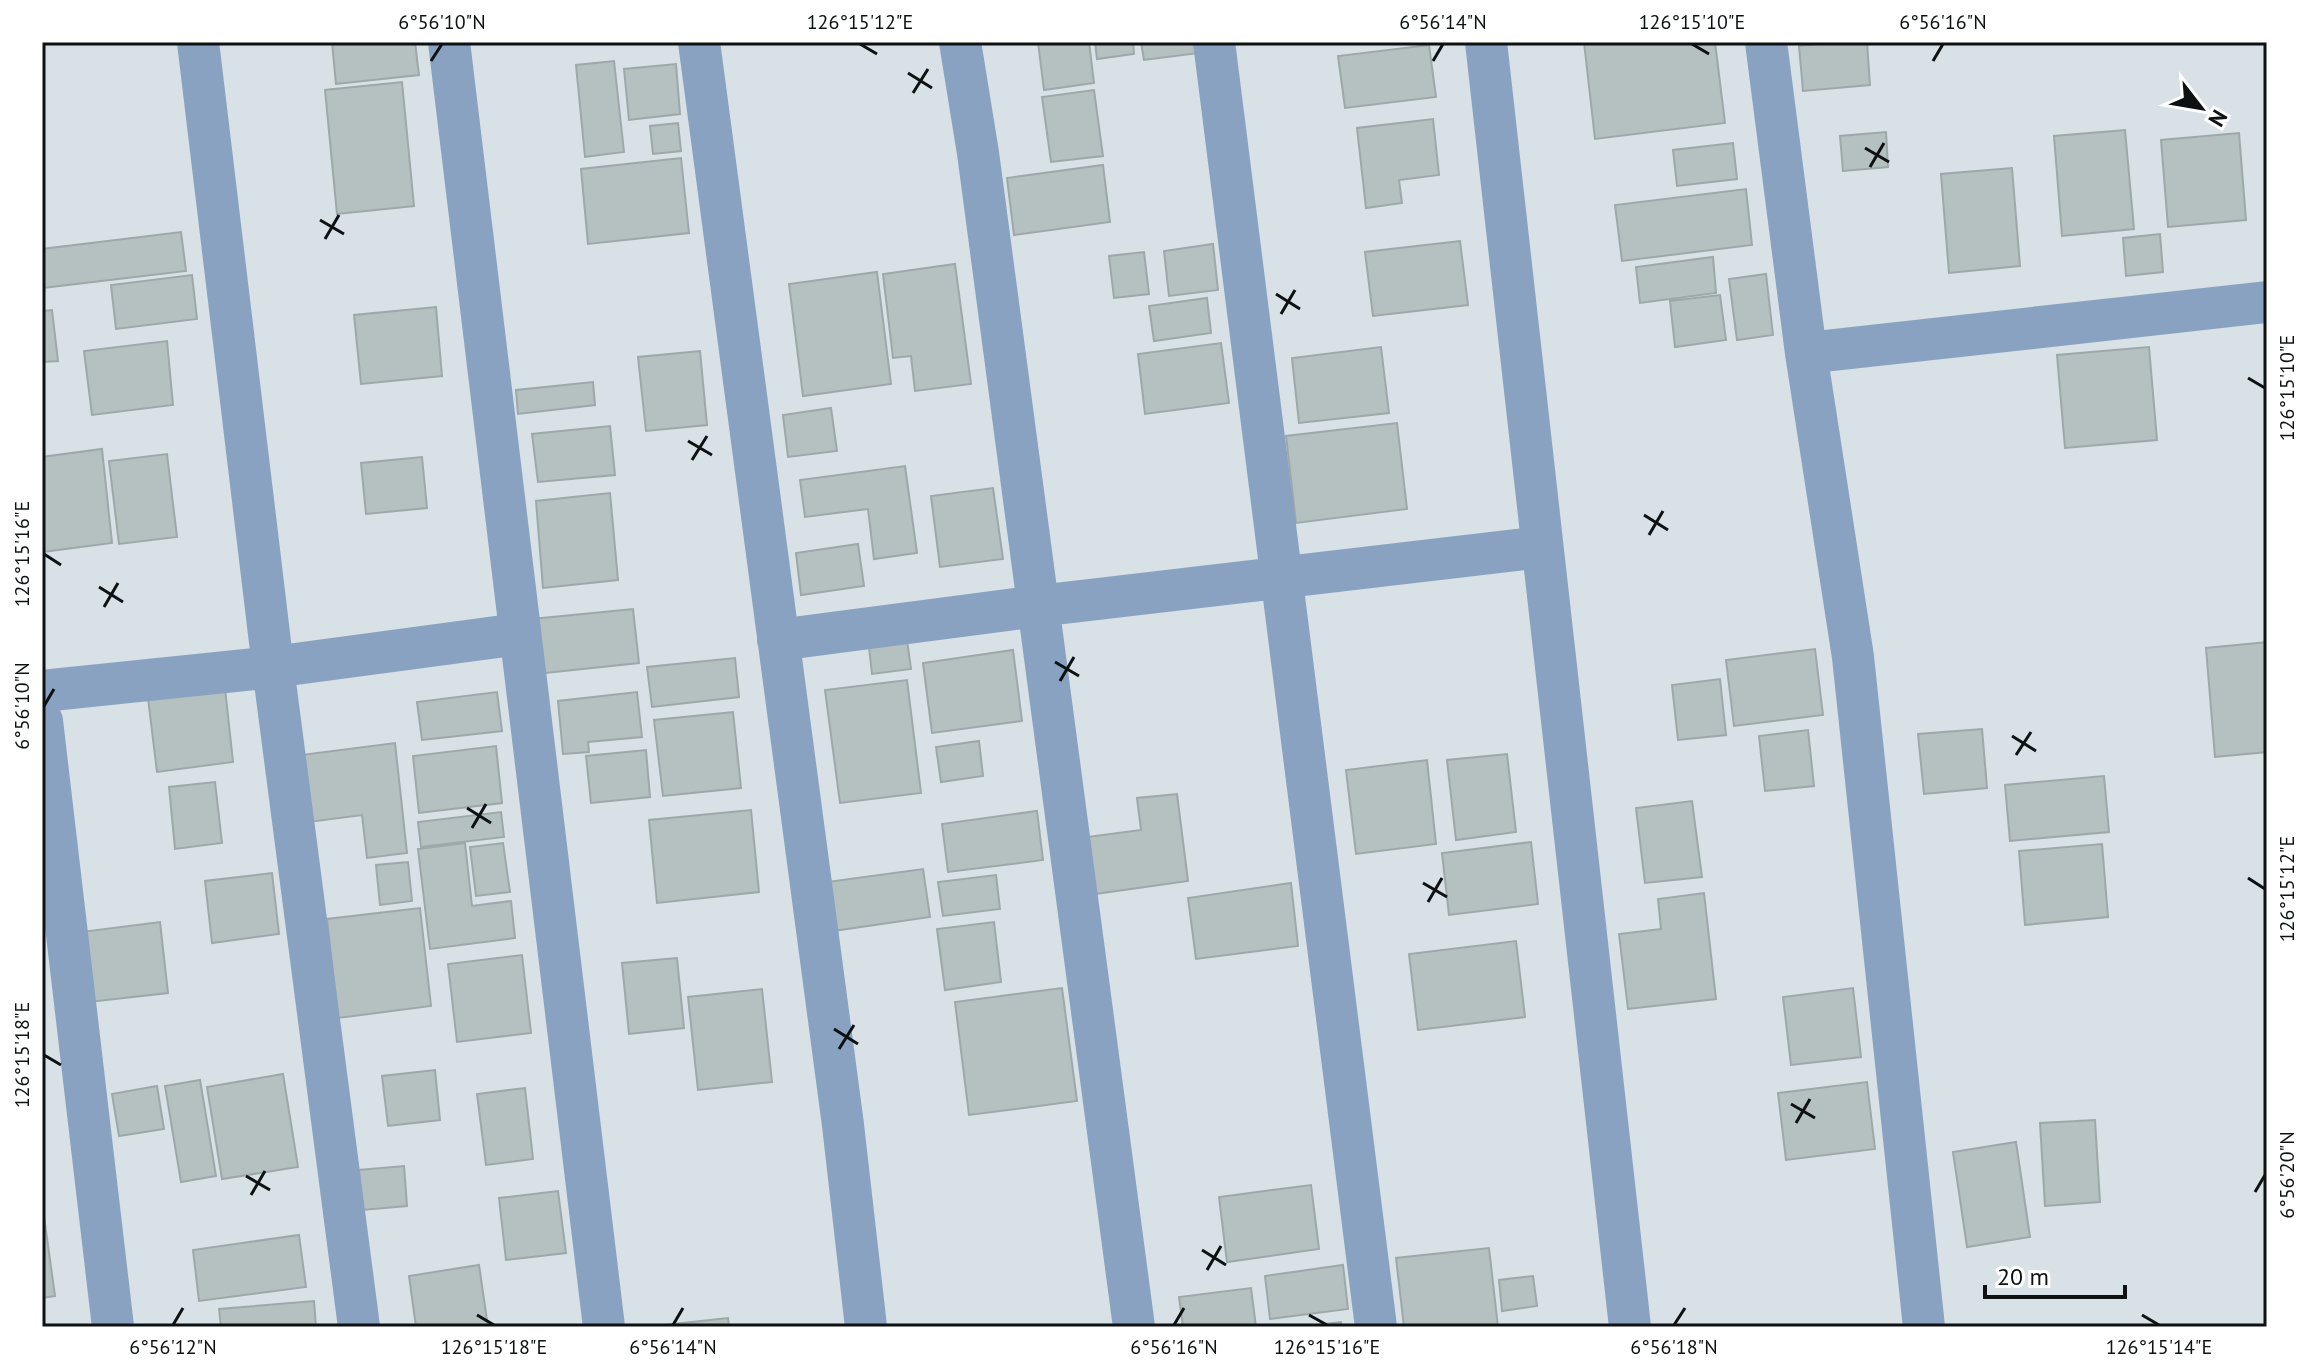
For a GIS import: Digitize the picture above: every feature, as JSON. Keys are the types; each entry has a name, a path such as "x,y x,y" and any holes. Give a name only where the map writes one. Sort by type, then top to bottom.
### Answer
{"street":[{"path":"198,42 273,667 359,1327"},
{"path":"449,42 604,1327"},
{"path":"699,42 843,1125 866,1327"},
{"path":"960,42 978,153 1134,1327"},
{"path":"1214,42 1376,1327"},
{"path":"1486,42 1630,1327"},
{"path":"1766,42 1806,353 1853,657 1924,1327"},
{"path":"1806,353 2267,302"},
{"path":"778,640 1542,547"},
{"path":"42,691 273,667 519,634"},
{"path":"42,721 113,1327"}],"building":[{"path":"415,42 419,75 336,84 332,43"},
{"path":"1038,42 1089,42 1094,83 1044,90"},
{"path":"1095,42 1133,42 1134,54 1097,59"},
{"path":"1141,42 1197,42 1199,53 1144,60"},
{"path":"1584,42 1715,42 1725,123 1595,139"},
{"path":"1867,42 1870,85 1803,91 1799,46"},
{"path":"1429,45 1436,97 1345,108 1338,56"},
{"path":"614,61 624,152 585,157 576,65"},
{"path":"676,64 680,114 629,120 624,69"},
{"path":"402,82 414,206 337,214 325,90"},
{"path":"1094,90 1103,156 1051,162 1042,97"},
{"path":"1433,119 1439,175 1399,180 1402,203 1366,208 1357,128"},
{"path":"678,123 681,151 653,154 650,126"},
{"path":"2125,130 2134,229 2062,236 2054,136"},
{"path":"1886,132 1888,167 1843,171 1840,136"},
{"path":"2239,133 2246,220 2168,227 2161,140"},
{"path":"1733,143 1737,179 1677,186 1673,150"},
{"path":"681,158 689,233 588,244 581,169"},
{"path":"1103,165 1110,222 1014,235 1007,178"},
{"path":"2012,168 2020,266 1949,273 1941,174"},
{"path":"1746,189 1752,245 1622,261 1615,205"},
{"path":"181,232 186,271 42,288 42,249"},
{"path":"2160,234 2163,272 2126,276 2123,238"},
{"path":"1460,241 1468,305 1373,316 1365,252"},
{"path":"1213,244 1218,290 1169,296 1164,251"},
{"path":"1144,252 1149,294 1114,298 1109,256"},
{"path":"1713,257 1716,293 1640,303 1636,267"},
{"path":"955,264 971,384 915,391 911,356 893,358 883,274"},
{"path":"877,272 891,384 803,396 789,284"},
{"path":"1766,274 1773,335 1737,340 1729,279"},
{"path":"192,275 197,319 116,329 111,285"},
{"path":"1720,295 1726,340 1675,347 1670,301"},
{"path":"1207,298 1211,333 1154,341 1149,306"},
{"path":"436,307 442,376 361,384 354,315"},
{"path":"52,310 58,361 42,362 42,311"},
{"path":"167,341 173,405 92,415 84,351"},
{"path":"1221,343 1229,403 1145,414 1138,354"},
{"path":"1381,347 1389,413 1299,423 1292,358"},
{"path":"2149,347 2157,440 2065,448 2057,355"},
{"path":"700,351 707,425 646,431 638,357"},
{"path":"593,382 595,405 518,414 516,390"},
{"path":"831,408 837,451 788,457 783,415"},
{"path":"1397,423 1407,509 1296,523 1286,436"},
{"path":"610,426 615,475 538,482 532,434"},
{"path":"102,449 112,543 42,552 42,457"},
{"path":"167,454 177,537 119,544 109,461"},
{"path":"422,457 427,508 366,514 361,463"},
{"path":"905,466 917,553 874,559 868,509 805,517 800,480"},
{"path":"993,488 1003,559 940,567 931,496"},
{"path":"610,493 618,580 543,588 536,501"},
{"path":"858,544 864,586 801,595 796,553"},
{"path":"633,609 639,663 527,675 522,620"},
{"path":"906,633 911,669 872,674 868,638"},
{"path":"2267,642 2267,752 2215,757 2206,648"},
{"path":"1815,649 1823,715 1734,726 1726,660"},
{"path":"1013,650 1022,721 932,733 923,663"},
{"path":"735,658 739,697 652,707 647,667"},
{"path":"1720,679 1726,735 1678,740 1672,685"},
{"path":"907,680 921,793 840,803 825,690"},
{"path":"225,688 233,762 157,772 148,698"},
{"path":"497,692 502,731 422,740 417,702"},
{"path":"637,692 642,737 588,742 589,752 563,754 558,701"},
{"path":"733,712 741,788 663,796 654,720"},
{"path":"1982,729 1987,788 1924,794 1918,734"},
{"path":"1808,730 1814,786 1765,791 1759,736"},
{"path":"979,741 983,776 941,782 936,747"},
{"path":"395,743 407,853 367,858 362,815 309,822 301,755"},
{"path":"496,746 502,803 419,813 413,756"},
{"path":"646,750 650,797 591,803 586,756"},
{"path":"1507,754 1516,832 1456,840 1447,760"},
{"path":"1427,760 1436,844 1356,854 1346,770"},
{"path":"2104,776 2109,832 2010,841 2005,785"},
{"path":"215,782 222,843 175,849 169,787"},
{"path":"1177,794 1188,881 1095,894 1087,837 1141,830 1137,798"},
{"path":"1692,801 1702,877 1645,883 1636,808"},
{"path":"751,810 759,892 657,903 649,820"},
{"path":"1037,811 1043,860 948,872 942,824"},
{"path":"501,812 504,837 421,847 418,822"},
{"path":"1531,842 1538,904 1449,915 1442,853"},
{"path":"465,843 472,906 511,901 515,938 430,949 418,849"},
{"path":"503,843 510,892 476,896 470,847"},
{"path":"2102,844 2108,917 2025,925 2019,851"},
{"path":"408,862 412,901 380,905 376,865"},
{"path":"923,869 930,917 833,931 827,882"},
{"path":"272,873 279,934 212,943 205,881"},
{"path":"996,875 1000,909 943,916 938,882"},
{"path":"1291,883 1298,946 1196,959 1188,898"},
{"path":"1704,893 1716,999 1628,1009 1619,934 1661,929 1658,899"},
{"path":"420,908 431,1006 338,1018 327,919"},
{"path":"160,922 168,993 89,1002 81,932"},
{"path":"994,922 1001,982 945,990 937,929"},
{"path":"1516,941 1525,1017 1418,1030 1409,954"},
{"path":"522,955 531,1033 457,1042 448,964"},
{"path":"677,958 684,1028 629,1034 622,963"},
{"path":"1062,988 1077,1101 969,1115 955,1002"},
{"path":"1853,988 1861,1057 1791,1065 1783,997"},
{"path":"762,989 772,1082 698,1090 688,997"},
{"path":"435,1070 440,1120 388,1126 382,1076"},
{"path":"283,1074 298,1167 222,1179 207,1087"},
{"path":"200,1080 216,1176 181,1182 165,1086"},
{"path":"1867,1082 1875,1149 1786,1160 1778,1093"},
{"path":"157,1086 164,1129 119,1136 112,1094"},
{"path":"525,1088 533,1159 486,1165 477,1094"},
{"path":"2095,1120 2100,1202 2045,1206 2040,1123"},
{"path":"2016,1142 2030,1237 1967,1247 1953,1152"},
{"path":"404,1166 407,1206 362,1210 359,1170"},
{"path":"1311,1185 1319,1249 1227,1262 1219,1197"},
{"path":"558,1191 566,1253 506,1260 499,1198"},
{"path":"42,1202 55,1296 42,1298"},
{"path":"299,1235 306,1287 199,1301 193,1250"},
{"path":"1489,1248 1498,1327 1404,1327 1396,1258"},
{"path":"479,1265 488,1327 416,1327 409,1276"},
{"path":"1343,1265 1348,1309 1270,1319 1265,1276"},
{"path":"1533,1276 1537,1306 1502,1311 1499,1280"},
{"path":"1251,1288 1256,1327 1183,1327 1179,1297"},
{"path":"314,1301 316,1327 221,1327 219,1309"},
{"path":"728,1318 729,1327 645,1327"},
{"path":"1341,1322 1342,1327 1299,1327"}]}
